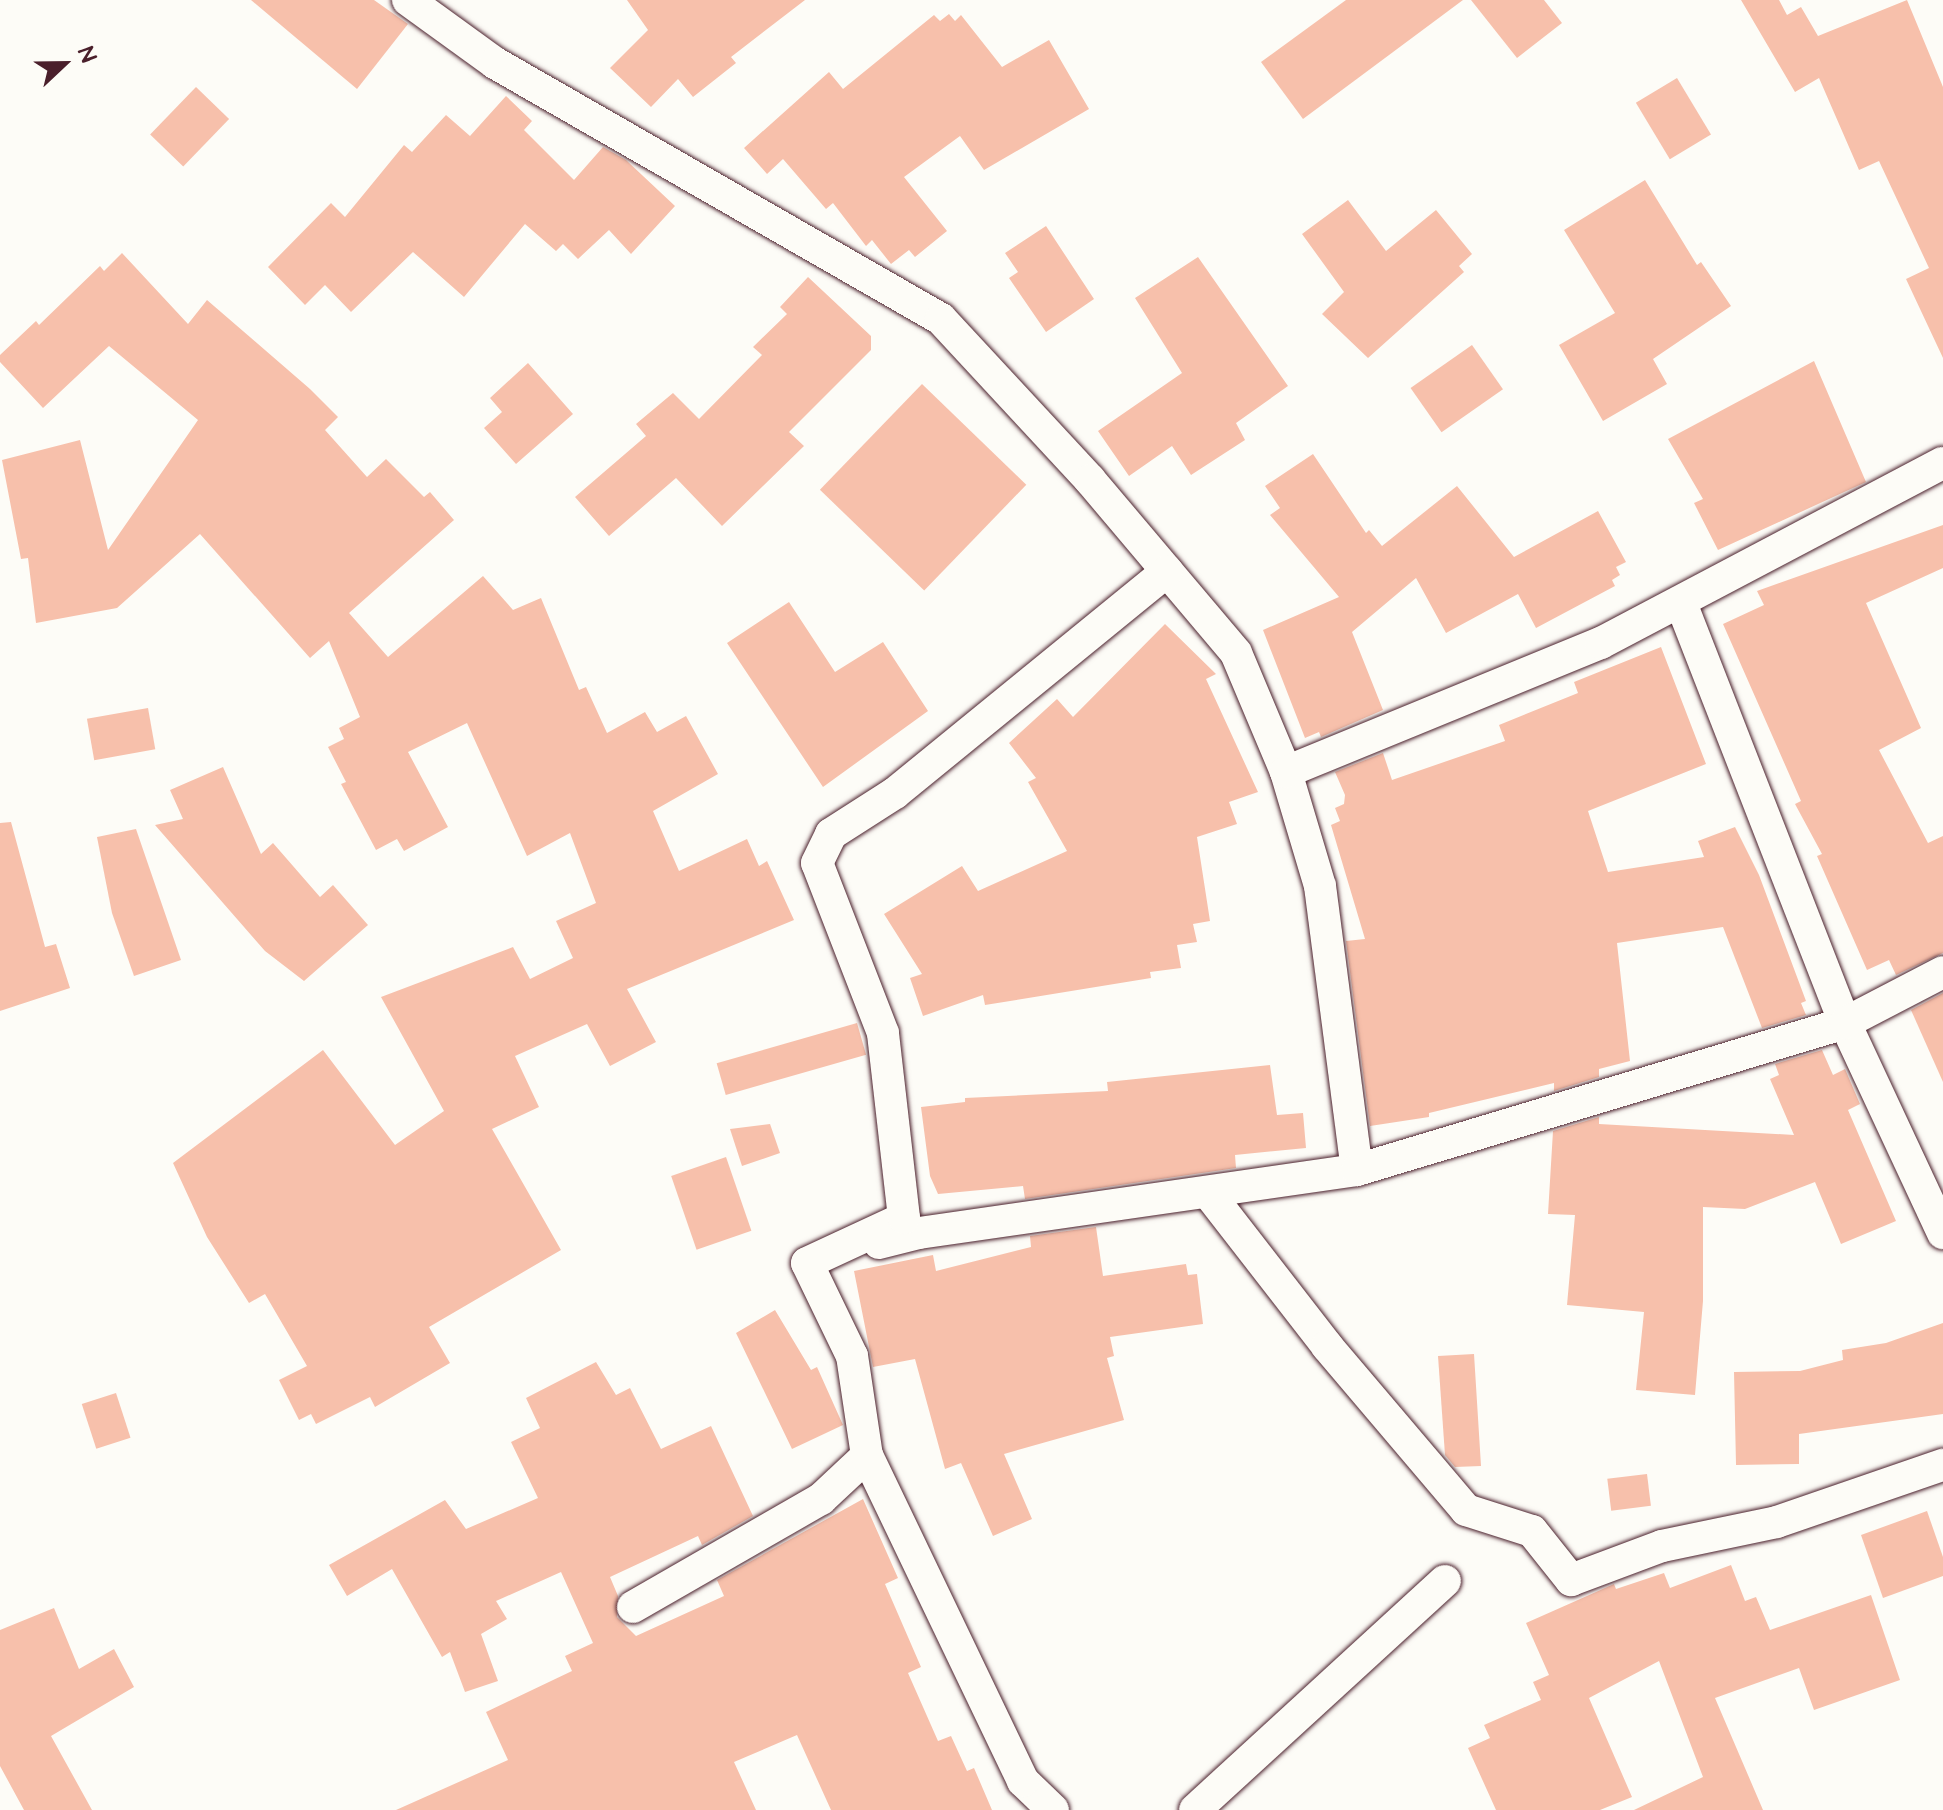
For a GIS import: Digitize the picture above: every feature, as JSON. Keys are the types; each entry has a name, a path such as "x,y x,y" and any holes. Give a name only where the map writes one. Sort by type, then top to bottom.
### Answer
{"street":[{"path":"408,0 495,63 941,319 1167,571 1236,653 1286,772 1320,886 1357,1170"},
{"path":"1286,772 1601,643 1943,463"},
{"path":"807,1263 904,1218 883,1033 817,863 831,834 895,793 1167,571"},
{"path":"1681,603 1845,1023 1943,1233"},
{"path":"807,1263 919,1233 1210,1195 1357,1170 1845,1023 1943,972"},
{"path":"1210,1195 1327,1346 1466,1510 1532,1531 1571,1580 1662,1546 1777,1522 1943,1465"},
{"path":"807,1263 852,1356 867,1456 1023,1781 1053,1810"},
{"path":"633,1607 821,1499 867,1456"},
{"path":"1195,1810 1445,1581"}],"building":[{"path":"251,0 374,0 408,24 357,89"},
{"path":"627,0 805,0 731,57 736,63 693,97 678,79 651,107 610,68 648,30"},
{"path":"1346,0 1463,0 1303,119 1261,62"},
{"path":"1471,0 1544,0 1562,23 1517,58"},
{"path":"1741,0 1779,0 1787,15 1801,7 1818,36 1907,0 1943,87 1943,358 1906,279 1929,268 1879,161 1859,170 1819,78 1795,92"},
{"path":"949,14 955,21 961,15 1002,67 1049,40 1089,109 984,170 960,136 904,177 947,231 915,257 909,250 891,264 872,240 866,246 833,203 826,209 783,159 767,174 744,148 829,72 843,89 934,15 940,21"},
{"path":"1677,78 1711,135 1670,159 1636,103"},
{"path":"196,87 229,119 183,166 150,134"},
{"path":"506,96 532,121 524,130 574,180 603,147 626,160 675,206 631,254 609,230 578,259 563,244 556,251 525,224 464,297 413,252 351,312 325,285 305,305 268,267 331,203 345,217 404,145 412,152 446,115 470,136"},
{"path":"1645,180 1697,265 1701,262 1731,306 1653,359 1667,384 1603,421 1559,345 1615,313 1564,230"},
{"path":"1348,200 1386,251 1436,210 1472,254 1459,266 1464,272 1368,358 1322,314 1344,292 1302,234"},
{"path":"1046,226 1094,299 1046,332 1009,278 1018,272 1005,253"},
{"path":"122,253 188,324 207,300 310,389 338,417 325,430 367,477 386,459 424,497 430,492 454,520 349,613 388,657 483,576 513,610 541,598 579,690 586,687 607,733 645,712 657,732 686,716 718,774 653,811 679,871 747,839 759,866 767,861 794,920 627,989 656,1042 610,1066 587,1024 515,1056 539,1107 492,1129 561,1250 429,1327 450,1363 375,1407 370,1397 316,1424 311,1414 299,1420 279,1380 307,1366 265,1294 249,1303 207,1237 173,1163 323,1050 395,1145 444,1111 381,997 513,947 530,979 573,958 556,921 596,903 570,833 527,856 467,723 408,752 448,827 404,851 397,839 376,850 341,784 346,782 328,747 344,739 339,728 360,717 329,641 310,658 200,534 117,608 36,623 28,558 21,559 2,460 80,440 108,550 198,420 109,346 43,408 0,362 0,355 36,321 39,325 100,266 104,271"},
{"path":"1198,257 1288,386 1236,423 1245,440 1191,475 1172,446 1129,476 1098,431 1182,373 1135,298"},
{"path":"808,277 871,336 871,350 789,432 804,446 722,526 676,478 609,536 575,497 646,436 636,424 673,393 699,419 762,355 753,347 787,314 780,307"},
{"path":"1472,345 1503,389 1442,432 1411,388"},
{"path":"1814,361 1866,482 1718,550 1694,503 1703,499 1668,439"},
{"path":"528,363 573,414 516,464 484,428 502,412 490,398"},
{"path":"922,384 1026,485 924,590 820,490"},
{"path":"1313,454 1366,533 1369,530 1382,546 1457,486 1514,557 1598,511 1626,562 1616,567 1620,575 1612,580 1615,586 1536,628 1518,594 1446,633 1416,578 1352,632 1383,710 1321,737 1319,732 1305,738 1263,630 1339,597 1270,515 1280,508 1265,486"},
{"path":"1943,525 1943,568 1866,603 1921,728 1879,750 1928,843 1943,836 1943,953 1896,975 1889,960 1867,970 1817,856 1822,854 1795,804 1801,801 1723,624 1764,605 1757,591"},
{"path":"789,602 835,672 883,642 928,711 823,787 727,643"},
{"path":"1165,624 1216,674 1206,679 1258,792 1229,802 1237,824 1197,837 1210,921 1193,924 1197,942 1177,945 1181,968 1150,972 1151,978 985,1005 983,995 923,1016 910,978 922,974 884,914 962,866 978,891 1067,851 1028,782 1036,778 1009,743 1057,699 1073,717"},
{"path":"1661,647 1706,764 1588,811 1608,872 1704,857 1698,841 1735,827 1759,875 1806,1001 1801,1003 1806,1015 1762,1028 1723,927 1617,943 1630,1061 1599,1069 1599,1077 1554,1091 1554,1083 1429,1113 1429,1117 1370,1126 1346,941 1365,939 1331,825 1340,821 1335,808 1344,804 1345,795 1335,772 1383,753 1392,780 1505,741 1499,725 1578,693 1574,682"},
{"path":"148,708 155,749 94,760 87,719"},
{"path":"223,767 261,854 273,843 320,897 333,885 368,925 304,981 265,951 155,825 183,819 170,790"},
{"path":"11,822 45,947 56,944 70,988 0,1011 0,823"},
{"path":"136,829 181,960 134,976 112,913 97,837"},
{"path":"1943,993 1943,1082 1911,1010"},
{"path":"857,1023 866,1055 726,1095 717,1063"},
{"path":"1822,1050 1833,1075 1845,1069 1860,1104 1848,1110 1896,1221 1841,1244 1815,1182 1745,1209 1703,1207 1703,1301 1695,1395 1636,1390 1644,1312 1567,1305 1575,1215 1548,1214 1553,1131 1599,1117 1599,1124 1794,1135 1770,1079 1779,1075 1775,1064"},
{"path":"1270,1065 1277,1115 1303,1113 1306,1148 1235,1155 1236,1168 1025,1199 1023,1186 938,1194 930,1176 921,1107 965,1102 965,1098 1108,1091 1107,1082"},
{"path":"770,1124 780,1153 742,1166 730,1129"},
{"path":"726,1157 751,1231 697,1250 671,1176"},
{"path":"1096,1227 1103,1276 1186,1264 1188,1275 1197,1274 1203,1324 1110,1337 1114,1356 1107,1358 1124,1420 1004,1454 1032,1519 993,1536 961,1463 945,1469 915,1359 873,1367 854,1271 933,1255 936,1271 1031,1247 1030,1236"},
{"path":"775,1310 811,1370 817,1367 843,1425 792,1449 736,1333"},
{"path":"1943,1323 1943,1414 1799,1434 1799,1464 1736,1465 1734,1372 1800,1371 1843,1360 1842,1350 1886,1343"},
{"path":"1474,1354 1481,1466 1455,1467 1445,1455 1438,1356"},
{"path":"596,1362 616,1395 630,1388 661,1449 711,1426 753,1516 702,1545 698,1536 610,1577 618,1596 617,1617 636,1636 724,1596 717,1580 863,1499 898,1578 885,1584 921,1667 908,1673 938,1741 951,1736 967,1771 974,1768 992,1810 831,1810 797,1735 734,1762 756,1810 396,1810 508,1760 486,1712 572,1671 565,1656 593,1643 561,1572 496,1601 507,1619 481,1634 498,1681 465,1692 450,1652 442,1657 392,1569 347,1596 329,1565 445,1500 466,1529 538,1498 511,1442 540,1428 526,1398"},
{"path":"116,1393 131,1438 96,1449 82,1404"},
{"path":"1647,1474 1651,1506 1611,1511 1607,1479"},
{"path":"1927,1511 1943,1557 1943,1576 1883,1598 1861,1535"},
{"path":"1731,1565 1745,1601 1756,1597 1770,1630 1871,1595 1900,1680 1814,1710 1799,1668 1715,1698 1763,1810 1634,1810 1703,1777 1659,1661 1589,1698 1632,1797 1600,1810 1496,1810 1468,1748 1490,1738 1484,1725 1541,1700 1533,1682 1549,1675 1526,1623 1614,1584 1616,1589 1664,1573 1670,1588"},
{"path":"54,1608 79,1669 114,1649 134,1687 51,1736 92,1810 24,1810 0,1766 0,1630"}]}
